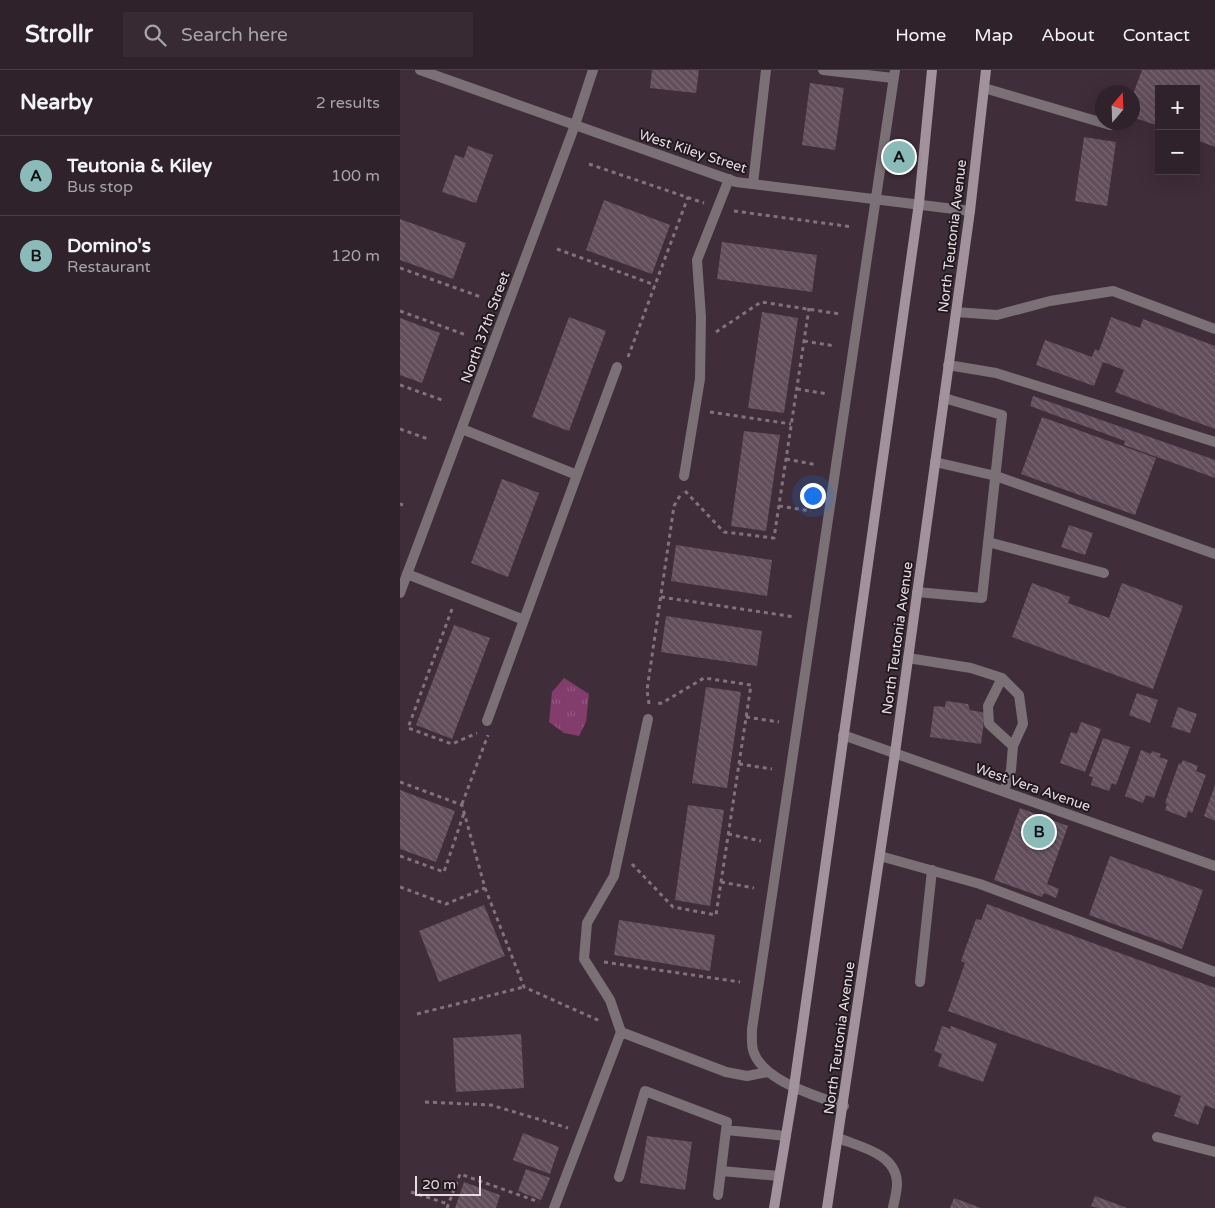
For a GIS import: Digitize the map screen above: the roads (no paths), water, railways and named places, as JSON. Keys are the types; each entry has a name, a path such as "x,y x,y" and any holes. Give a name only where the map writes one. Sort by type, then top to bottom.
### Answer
{"main road":[{"path":"774,1208 794,1087 918,203 932,70"},
{"name":"North Teutonia Avenue","path":"827,1208 844,1106 895,753 970,211 986,70"}],"street":[{"name":"West Kiley Street","path":"420,70 729,179 753,184 918,203 970,211"},
{"name":"North 37th Street","path":"400,592 575,125 593,70"},
{"path":"753,184 766,70"},
{"path":"822,70 894,74 752,1030 754,1053 768,1072 794,1087 844,1106"},
{"path":"984,88 1095,121"},
{"path":"684,476 700,379 701,342 697,260 729,179"},
{"path":"956,312 997,315 1050,301 1113,291 1215,329"},
{"path":"948,365 996,373 1215,442"},
{"path":"487,721 617,367"},
{"path":"917,592 982,598 1002,414 944,398"},
{"path":"462,429 577,475"},
{"path":"935,462 996,476 1215,554"},
{"path":"988,542 1104,573"},
{"path":"407,574 524,620"},
{"path":"908,658 971,668 1002,678 1019,695 1023,724 1013,746 1011,770 1004,791"},
{"path":"1002,678 988,706 990,724 1013,746"},
{"path":"554,1207 620,1031 610,1000 584,959 586,923 614,876 648,719"},
{"name":"West Vera Avenue","path":"843,735 1215,866"},
{"path":"880,856 980,884 1215,972"},
{"path":"920,982 932,870"},
{"path":"620,1031 726,1072 747,1076 768,1072"},
{"path":"619,1177 645,1091 726,1122 718,1195"},
{"path":"726,1130 786,1136"},
{"path":"1158,1137 1215,1152"},
{"path":"838,1138 880,1154 889,1162 896,1174 897,1185 893,1208"},
{"path":"721,1171 779,1176"}],"place":[{"name":"Teutonia & Kiley","path":"899,157"},
{"name":"Domino's","path":"1039,832"}]}
